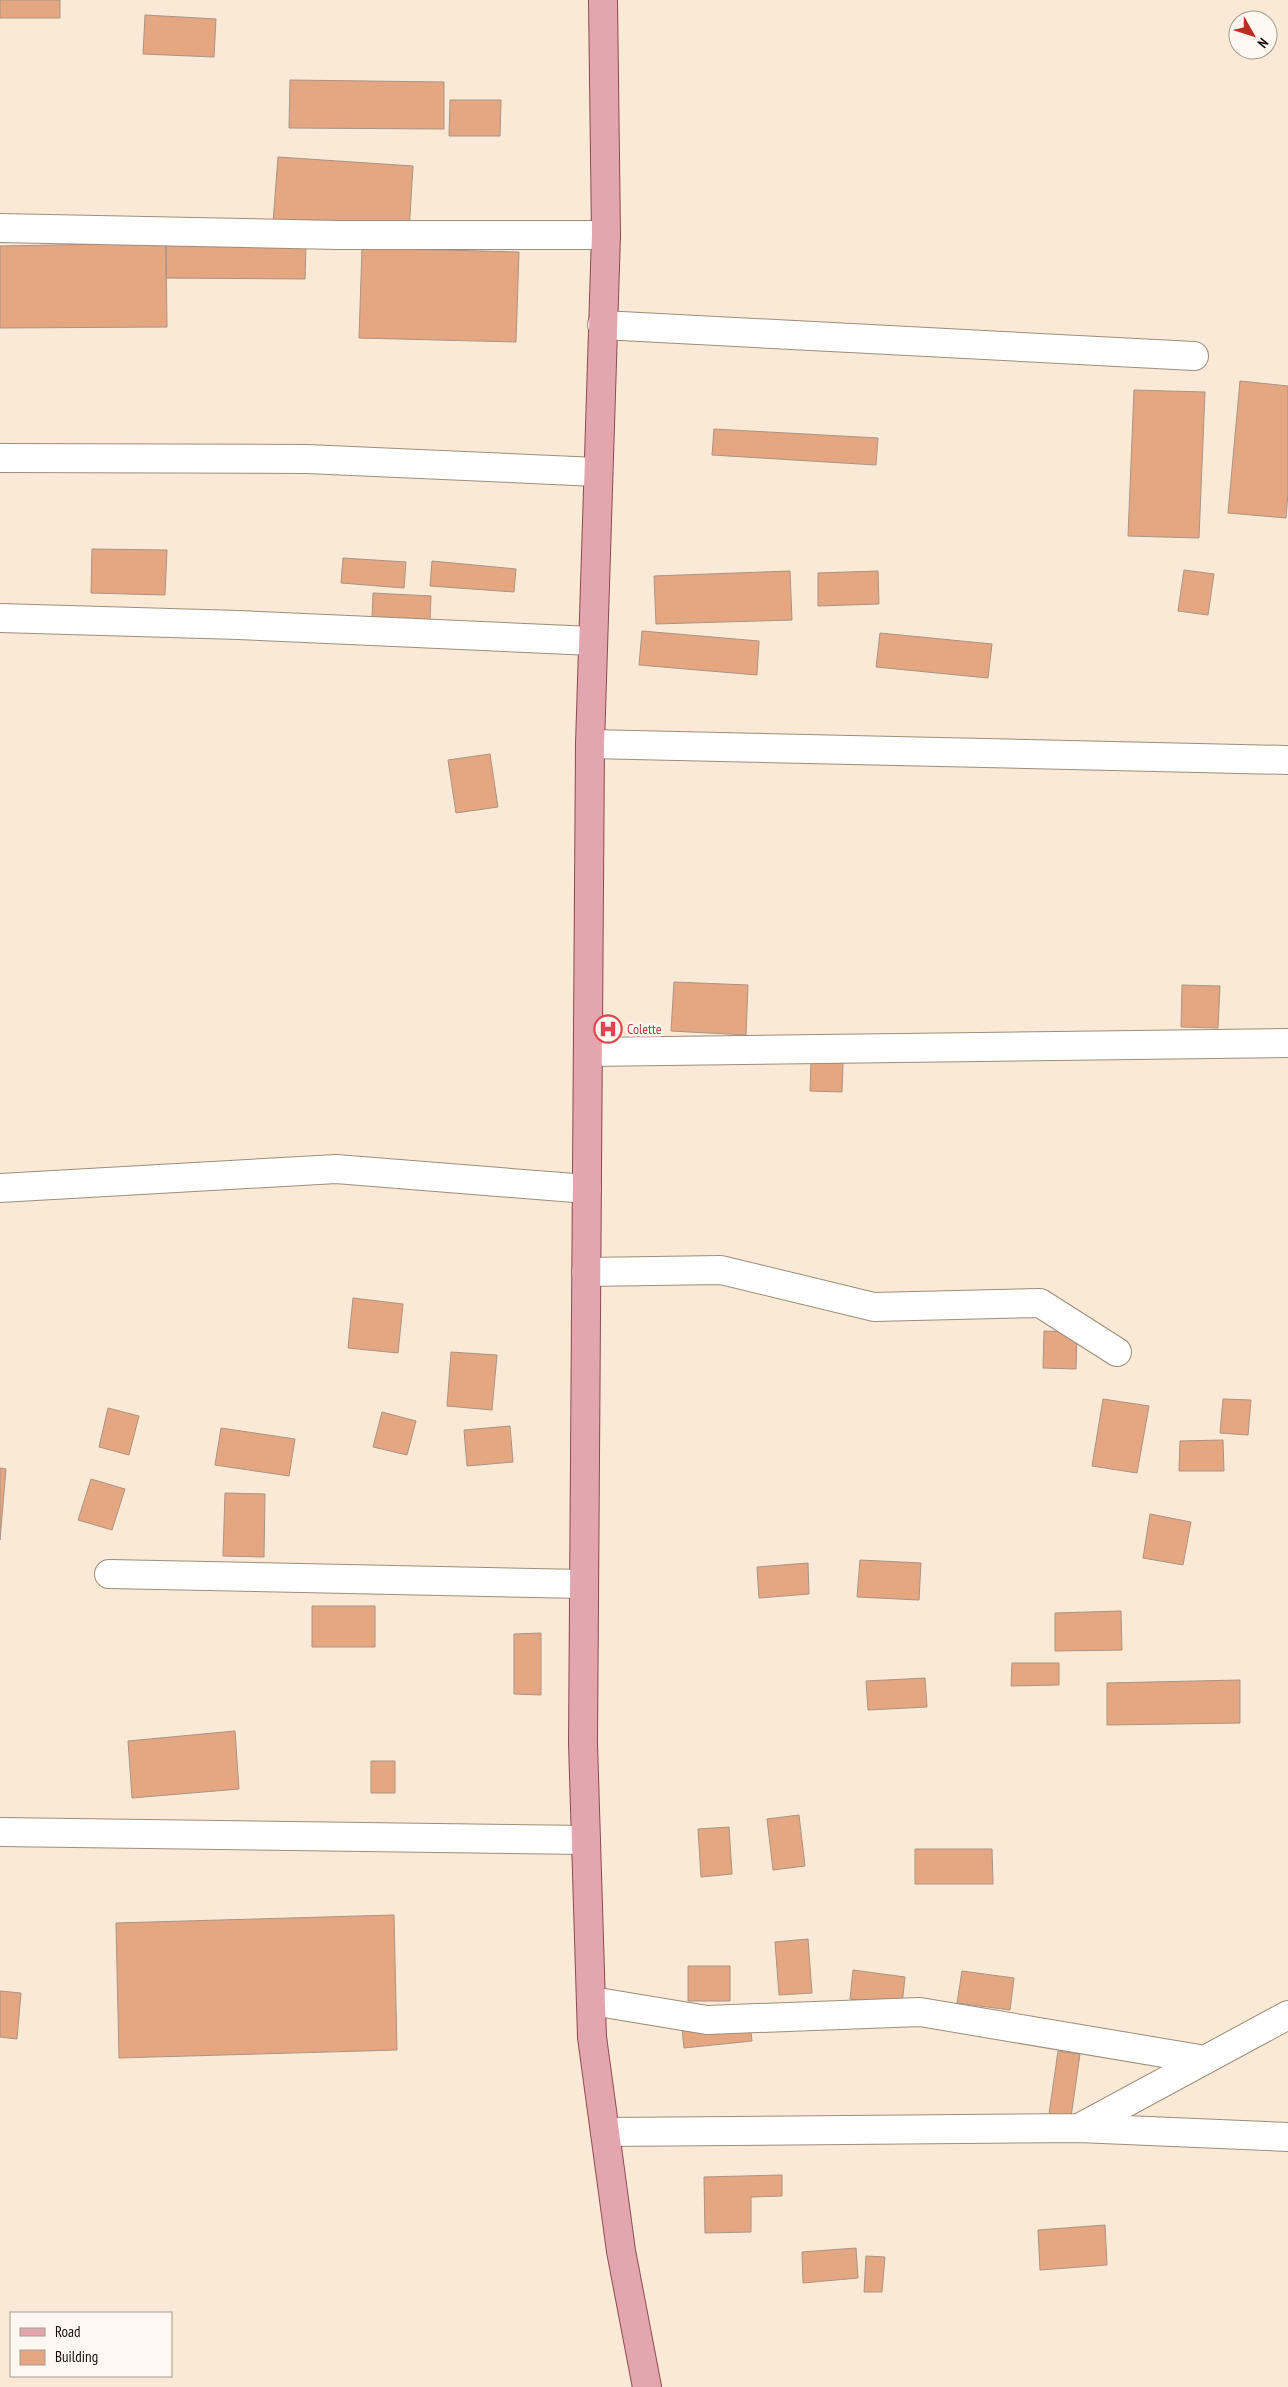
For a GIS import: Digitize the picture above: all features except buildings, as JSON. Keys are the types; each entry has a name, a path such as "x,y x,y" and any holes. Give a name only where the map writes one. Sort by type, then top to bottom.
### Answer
{"main road":[{"path":"603,0 606,235 597,472 590,744 583,1742 592,2037 621,2251 647,2387"}],"street":[{"path":"0,228 338,235 606,235"},
{"path":"602,325 1194,356"},
{"path":"0,458 307,459 597,472"},
{"path":"0,618 305,627 592,641"},
{"path":"590,744 1288,760"},
{"path":"588,1052 1288,1043"},
{"path":"0,1188 336,1169 587,1189"},
{"path":"586,1272 721,1270 874,1307 1040,1303 1117,1352"},
{"path":"109,1574 584,1584"},
{"path":"0,1832 586,1840"},
{"path":"592,2001 707,2020 920,2012 1205,2060"},
{"path":"1079,2128 1288,2015"},
{"path":"605,2132 1079,2128 1288,2138"}],"place":[{"name":"Colette","path":"608,1029"}]}
